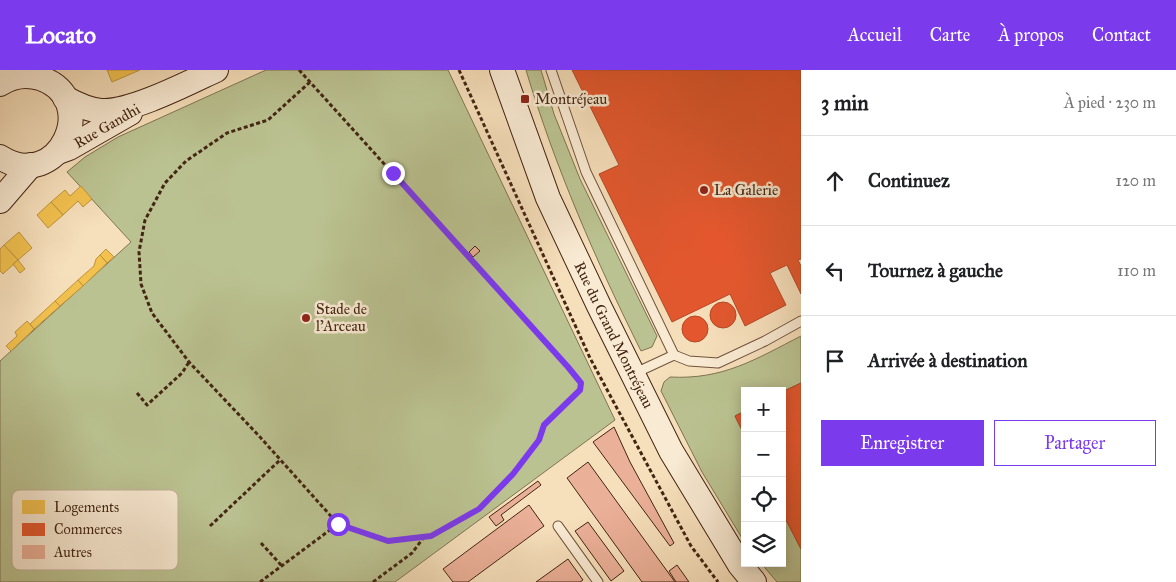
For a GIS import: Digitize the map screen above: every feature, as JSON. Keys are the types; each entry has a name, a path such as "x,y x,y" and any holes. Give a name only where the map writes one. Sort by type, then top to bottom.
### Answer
{"street":[{"name":"Rue Gandhi","path":"31,165 45,161 155,98 216,70"},
{"name":"Rue du Grand Montréjeau","path":"503,71 548,198 599,306 671,451 740,565 754,582"},
{"name":"Rue Gandhi","path":"14,77 31,76 59,86 92,110 107,111 155,98"},
{"path":"58,152 66,140 70,127 70,112 59,86"},
{"path":"0,157 16,164 31,165"},
{"path":"0,201 31,165"}],"lane":[{"path":"551,70 586,172 674,356"},
{"path":"633,374 674,356 689,361 718,363 765,341 801,321"},
{"path":"558,526 598,582"}],"path":[{"path":"299,70 310,82 581,383 580,390 544,425 539,440 513,474 479,509 431,536 388,541 338,524 189,362 152,313 141,284 140,252 145,220 165,183 186,161 226,133 268,120 310,82"},
{"path":"459,70 590,358 691,546 718,582"},
{"path":"137,393 146,405 182,373 189,362"},
{"path":"210,526 280,460"},
{"path":"260,582 338,524"},
{"path":"373,582 412,553 424,537"},
{"path":"261,543 282,566"}],"green space":[{"name":"Stade de l'Arceau","path":"266,70 448,70 615,420 395,582 0,582 0,361 131,242 67,172 85,157 118,137"},
{"path":"526,70 541,70 554,114 580,179 657,336 652,347 641,351 608,283 563,178"},
{"path":"801,336 801,383 786,390 786,387 741,387 741,413 735,416 741,428 741,536 702,472 661,391 664,382 670,377 706,375 754,360"},
{"path":"786,520 801,549 801,582 777,582 764,567 786,567"}],"building: Logements":[{"path":"107,70 140,70 112,82"},
{"path":"81,186 92,199 83,207 78,201 63,215 51,202 65,190 70,196"},
{"path":"51,202 63,215 48,228 37,215"},
{"path":"19,232 32,248 18,260 4,245"},
{"path":"4,245 18,260 3,274 0,271 0,249"},
{"path":"106,249 114,257 107,263 100,255"},
{"path":"100,255 107,263 83,286 78,280 94,266 96,259"},
{"path":"18,260 25,269 20,273 13,264"},
{"path":"78,280 83,286 60,306 55,301"},
{"path":"55,301 60,306 34,329 30,324"},
{"path":"27,321 34,329 11,351 6,346 17,336 15,332"}],"building: Commerces":[{"name":"La Galerie","path":"572,70 801,70 801,259 798,260 801,266 801,294 787,265 770,273 786,305 745,326 730,294 672,322 599,174 619,165"},
{"path":"723,302 732,306 736,315 732,324 723,328 714,324 710,315 714,306"},
{"path":"695,316 704,320 708,329 704,338 695,342 686,338 682,329 686,320"},
{"path":"801,383 801,549 786,520 786,390"},
{"path":"741,413 741,428 735,416"}],"building: Autres":[{"path":"475,246 480,251 473,257 469,252"},
{"path":"614,427 630,462 674,543 670,546 593,442"},
{"path":"588,462 675,582 642,582 567,478"},
{"path":"538,481 541,485 501,515 504,520 496,526 489,517"},
{"path":"529,505 544,526 468,582 453,582 443,569"},
{"path":"588,522 624,571 611,581 575,531"},
{"path":"568,559 583,580 580,582 536,582"},
{"path":"677,565 689,582 676,582 669,571"}],"place":[{"name":"Montréjeau","path":"525,99"},
{"name":"La Galerie","path":"704,190"},
{"name":"Stade de l'Arceau","path":"306,318"}],"route":[{"path":"338,524 388,541 431,536 479,509 513,474 539,440 544,425 580,390 581,383 568,367 393,173"}]}
